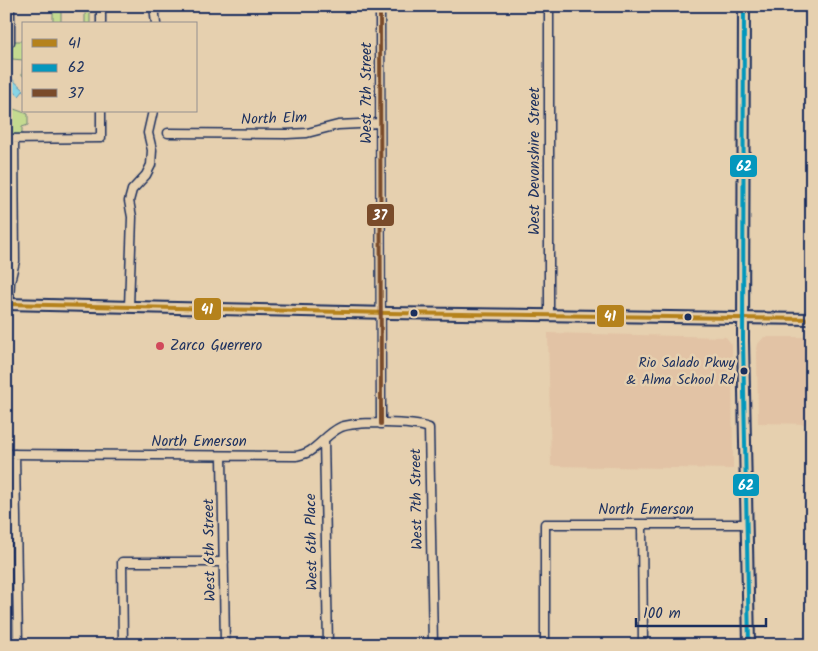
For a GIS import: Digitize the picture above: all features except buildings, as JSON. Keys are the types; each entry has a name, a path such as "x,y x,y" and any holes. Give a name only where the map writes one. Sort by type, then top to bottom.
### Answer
{"main road":[{"path":"744,6 743,318 749,645"},
{"path":"7,304 380,313 812,319"}],"street":[{"path":"6,42 10,42 10,6"},
{"path":"101,6 101,22"},
{"path":"154,6 156,22"},
{"name":"West 7th Street","path":"380,6 381,424 419,425 429,428 433,645"},
{"name":"West Devonshire Street","path":"549,6 549,316"},
{"path":"7,304 15,261 10,138 101,138 101,112"},
{"path":"129,307 132,217 129,201 132,190 146,175 151,165 152,150 148,133 152,112"},
{"name":"North Elm","path":"168,133 287,134 307,133 338,125 380,123"},
{"name":"North Emerson","path":"6,454 296,456 309,452 341,427 359,424 381,424"},
{"name":"West 6th Place","path":"324,439 328,645"},
{"path":"16,454 18,645"},
{"name":"West 6th Street","path":"222,456 225,645"},
{"name":"North Emerson","path":"545,645 545,524 746,524"},
{"path":"642,524 643,645"},
{"path":"123,645 122,562 224,562"}],"shaded area":[{"path":"548,333 726,337 732,345 733,469 551,466"},
{"path":"764,337 812,337 812,424 758,423 757,349 758,344"}],"green space":[{"path":"53,6 56,6 56,10 61,12 61,22 53,22"},
{"path":"85,6 97,6 97,8 90,8 90,22 85,22"},
{"path":"12,41 22,41 22,60 12,59"},
{"path":"14,109 28,114 28,125 22,127 22,134 10,134 10,127 6,123 6,115"}],"water":[{"path":"11,78 22,88 22,92 19,96 7,85"}],"transit line":[{"name":"37","path":"380,6 381,424"},
{"name":"62","path":"744,6 743,340 749,645"},
{"name":"41","path":"6,304 389,313 812,319"}],"place":[{"name":"Zarco Guerrero","path":"160,346"},
{"name":"Rio Salado Pkwy & Alma School Rd","path":"744,371"}]}
